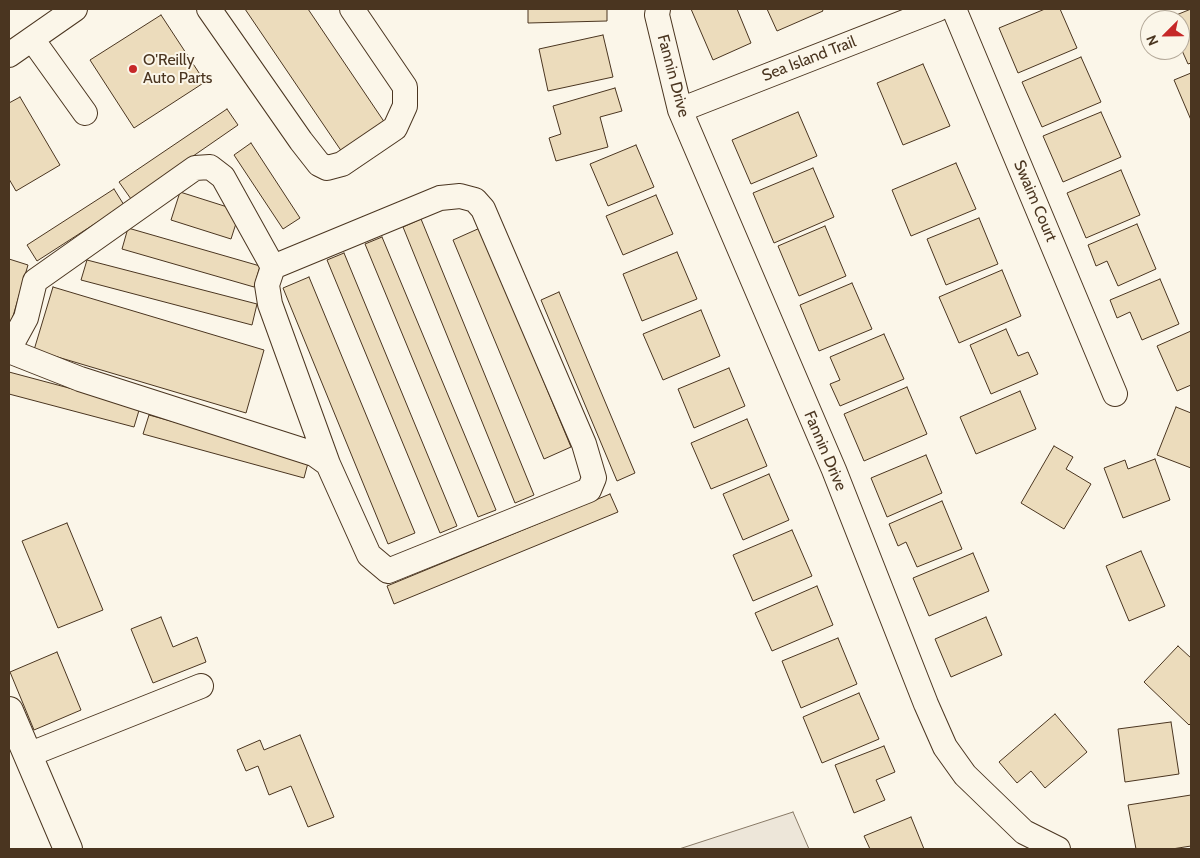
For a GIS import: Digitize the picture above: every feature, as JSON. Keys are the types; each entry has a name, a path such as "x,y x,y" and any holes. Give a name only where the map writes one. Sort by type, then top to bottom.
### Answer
{"main road":[{"path":"9,711 68,849"}],"street":[{"path":"9,55 75,9"},
{"path":"209,9 307,149 319,164 327,168 342,164 396,128 405,106 405,87 352,9"},
{"name":"Fannin Drive","path":"658,9 680,110 834,470 926,704 945,746 965,775 1024,832 1058,849"},
{"name":"Sea Island Trail","path":"680,110 938,9"},
{"name":"Swaim Court","path":"954,9 1115,394"},
{"path":"32,39 85,114"},
{"path":"273,266 440,198 460,196 475,200 483,209 584,444 594,478 589,490 388,571 369,555 328,464 270,304 267,284 273,266 223,177 210,167 195,168 35,282 26,318 9,350 80,379 314,454 328,464"},
{"path":"28,755 201,686"}],"shaded area":[{"path":"793,812 809,849 679,849"}],"building":[{"path":"245,9 308,9 385,123 342,152"},
{"path":"528,9 607,9 607,21 528,23"},
{"path":"691,9 737,9 751,43 713,60"},
{"path":"767,9 822,9 823,11 777,31"},
{"path":"1045,9 1060,9 1077,48 1018,73 999,28"},
{"path":"1191,9 1191,63 1188,64 1186,60 1190,60 1189,10"},
{"path":"161,15 205,82 134,128 90,60"},
{"path":"603,35 613,77 548,91 539,49"},
{"path":"1081,57 1101,102 1042,127 1022,82"},
{"path":"923,64 950,126 903,145 877,83"},
{"path":"1191,73 1191,120 1174,80"},
{"path":"615,88 622,111 600,117 608,147 556,161 549,138 561,134 553,106"},
{"path":"20,97 60,165 16,191 9,179 9,103"},
{"path":"227,109 238,125 131,199 119,182"},
{"path":"798,112 817,156 751,184 732,140"},
{"path":"1101,112 1121,157 1063,182 1043,136"},
{"path":"251,143 300,218 283,229 234,155"},
{"path":"636,145 654,187 608,206 590,164"},
{"path":"956,163 976,209 911,236 892,190"},
{"path":"813,168 834,217 774,243 753,193"},
{"path":"1121,170 1140,215 1086,238 1067,193"},
{"path":"114,189 124,205 37,261 27,245"},
{"path":"180,192 240,211 231,239 171,220"},
{"path":"656,195 673,234 623,255 606,216"},
{"path":"979,218 998,264 946,285 927,239"},
{"path":"421,219 534,495 515,503 403,227"},
{"path":"1137,224 1156,269 1118,286 1107,261 1096,266 1088,245"},
{"path":"825,226 846,276 799,296 778,246"},
{"path":"128,228 260,266 254,287 122,249"},
{"path":"480,228 571,447 544,459 453,240"},
{"path":"382,237 496,510 478,517 365,244"},
{"path":"677,252 697,299 642,321 623,274"},
{"path":"344,253 457,526 440,533 327,260"},
{"path":"9,259 28,265 11,323 9,322"},
{"path":"87,260 257,304 252,325 81,280"},
{"path":"1002,270 1021,316 959,343 939,297"},
{"path":"309,277 415,533 388,544 283,288"},
{"path":"1160,279 1179,324 1142,340 1130,312 1117,318 1110,300"},
{"path":"852,283 872,329 819,351 800,305"},
{"path":"53,287 264,350 246,413 34,350"},
{"path":"559,292 635,473 617,481 541,300"},
{"path":"701,310 720,356 663,380 643,334"},
{"path":"1006,329 1018,356 1028,352 1038,374 991,394 970,345"},
{"path":"1191,331 1191,385 1177,391 1157,346"},
{"path":"884,334 904,379 840,406 830,384 840,380 830,357"},
{"path":"729,368 745,406 694,428 678,389"},
{"path":"9,372 140,407 134,427 9,394"},
{"path":"907,387 927,434 864,461 844,414"},
{"path":"1020,391 1036,429 976,454 960,417"},
{"path":"1176,407 1191,413 1191,468 1157,455"},
{"path":"149,415 309,459 304,478 143,434"},
{"path":"747,419 767,466 711,489 691,443"},
{"path":"1054,446 1073,457 1066,469 1091,484 1064,529 1021,503"},
{"path":"926,455 942,493 887,517 871,478"},
{"path":"1155,459 1170,500 1123,518 1104,468 1125,460 1128,469"},
{"path":"769,474 789,520 743,540 723,494"},
{"path":"610,494 618,512 394,604 387,586"},
{"path":"942,501 962,549 917,567 906,542 898,546 889,524"},
{"path":"67,523 103,610 58,628 22,541"},
{"path":"792,530 812,576 753,601 733,555"},
{"path":"1141,551 1165,606 1129,621 1106,566"},
{"path":"973,553 989,591 929,616 913,578"},
{"path":"817,586 833,625 772,651 755,613"},
{"path":"161,617 173,647 197,637 206,662 153,683 131,629"},
{"path":"986,617 1002,655 951,677 935,639"},
{"path":"838,638 857,684 801,708 782,661"},
{"path":"1178,646 1191,658 1191,723 1189,725 1144,682"},
{"path":"57,652 81,710 34,730 10,672"},
{"path":"859,693 879,739 822,763 803,717"},
{"path":"1055,714 1087,752 1045,788 1031,771 1017,783 999,762"},
{"path":"1171,722 1179,774 1125,782 1118,729"},
{"path":"300,735 334,817 308,827 291,786 269,795 258,766 246,771 237,750 260,740 264,750"},
{"path":"884,746 895,772 876,780 885,800 854,813 835,765"},
{"path":"1191,795 1191,846 1172,849 1136,849 1128,805"},
{"path":"911,817 924,849 870,849 864,836"}],"place":[{"name":"O'Reilly Auto Parts","path":"133,69"}]}
